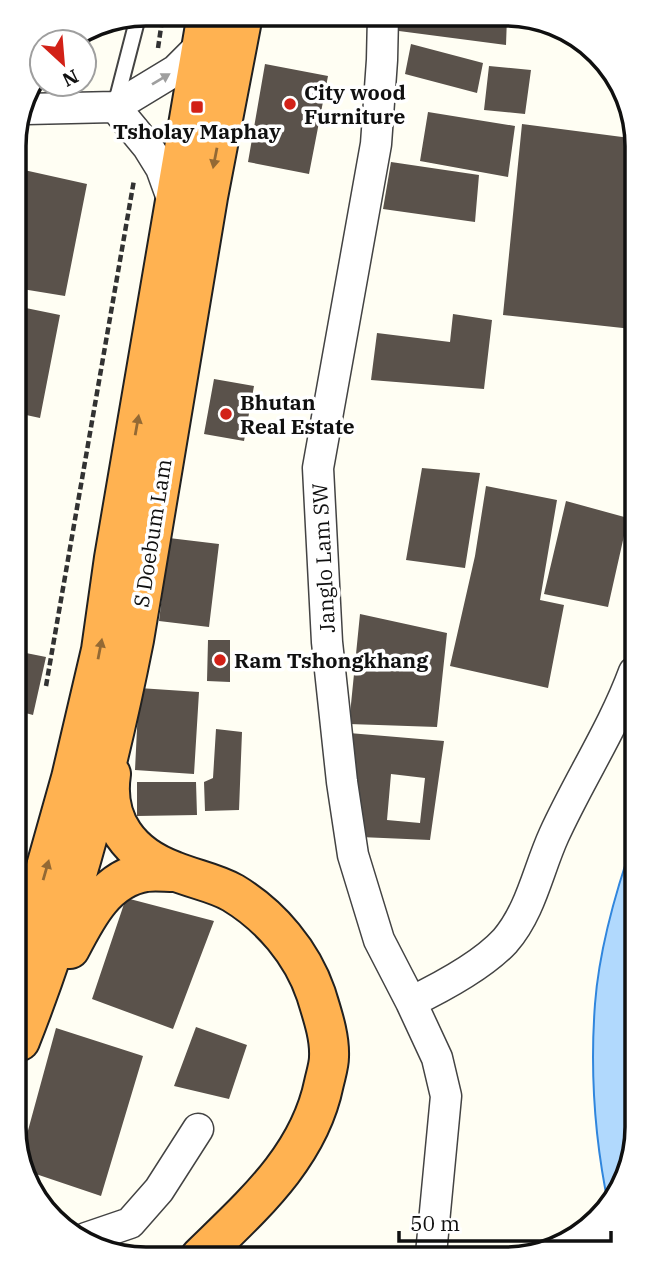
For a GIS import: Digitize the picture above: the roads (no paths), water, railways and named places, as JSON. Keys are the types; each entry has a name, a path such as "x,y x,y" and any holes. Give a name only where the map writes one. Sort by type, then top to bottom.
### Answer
{"highway":[{"name":"S Doebum Lam","path":"26,1026 62,928 120,709 134,640 208,197 241,26"},
{"name":"S Doebum Lam","path":"26,938 64,802 101,650 114,558 204,30"},
{"path":"120,709 108,790 119,829 132,846 150,861 232,892 264,915 291,946 312,983 325,1022 329,1057 320,1101 305,1138 279,1177 210,1247"},
{"path":"37,998 61,967 75,939 106,891 122,879 145,872 174,872"}],"street":[{"name":"Janglo Lam SW","path":"383,26 376,144 318,468 327,642 353,855 379,940 437,1058 446,1096 432,1247"},
{"path":"32,110 115,107 176,70 204,30"},
{"path":"115,107 149,147 161,168 174,204"},
{"path":"411,1002 455,980 504,942 524,914 554,835 624,697"},
{"path":"94,1235 130,1223 159,1190 198,1129"}],"lane":[{"path":"115,107 135,27"}],"water":[{"path":"624,869 624,1135 618,1166 606,1191 595,1106 595,1004 600,962"}],"place":[{"name":"City wood Furniture","path":"290,104"},
{"name":"Tsholay Maphay","path":"197,107"},
{"name":"Bhutan Real Estate","path":"226,414"},
{"name":"Ram Tshongkhang","path":"220,660"}]}
